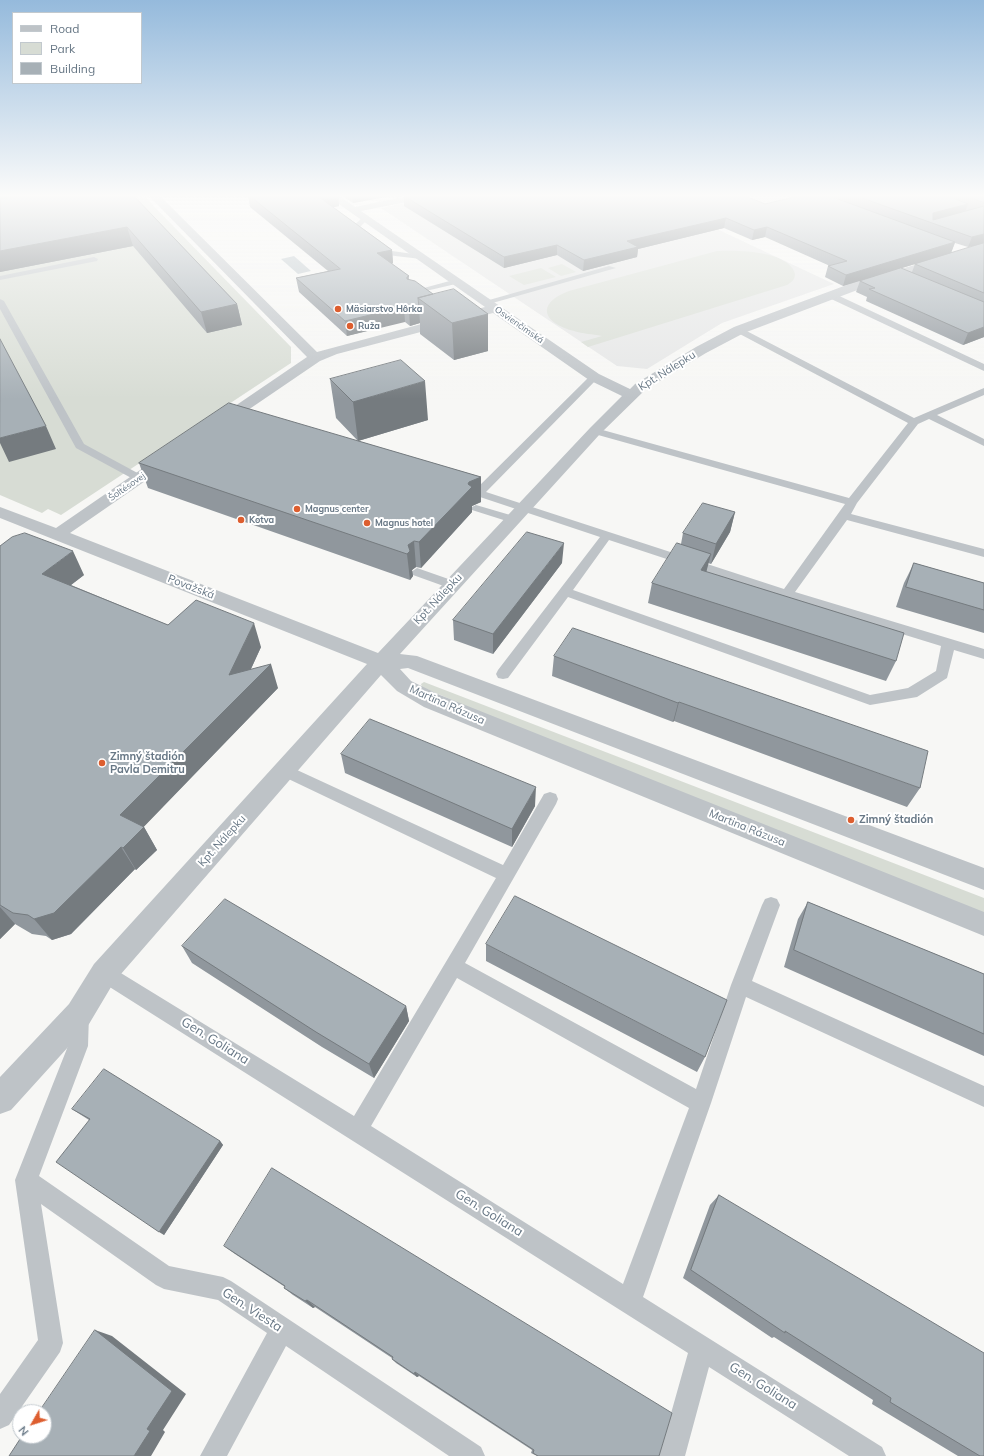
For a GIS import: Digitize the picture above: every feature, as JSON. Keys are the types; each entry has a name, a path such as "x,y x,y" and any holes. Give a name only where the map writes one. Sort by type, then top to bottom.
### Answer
{"street":[{"path":"221,263 315,358"},
{"name":"Osvienčimská","path":"431,263 594,377 631,394"},
{"name":"Kpt. Nálepku","path":"0,1099 79,1014 104,972 284,770 518,513 594,431 631,394 665,371 739,330 830,295 902,276 932,263"},
{"path":"204,434 315,358 332,351 491,305"},
{"name":"Šoltésovej","path":"58,534 178,451"},
{"name":"Považská","path":"0,512 381,662"},
{"path":"381,662 410,660 984,880"},
{"name":"Martina Rázusa","path":"381,662 404,686 432,701 984,924"}],"lane":[{"path":"0,278 74,263"},
{"path":"491,305 612,268"},
{"path":"413,292 457,281"},
{"path":"830,295 984,368"},
{"path":"0,301 80,446 139,478"},
{"path":"739,330 914,422"},
{"path":"518,513 478,493 594,377"},
{"path":"788,594 844,516 852,502 914,422 984,391"},
{"path":"929,415 984,443"},
{"path":"594,431 852,502"},
{"path":"476,508 518,513 607,535 788,594 984,654"},
{"path":"844,516 984,553"},
{"path":"503,674 607,535"},
{"path":"416,572 452,585"},
{"path":"564,591 870,700 912,693 942,674 949,643"},
{"path":"284,770 508,875"},
{"path":"357,1130 508,875 550,799"},
{"path":"629,1301 701,1103 741,985 771,905"},
{"path":"453,966 701,1103"},
{"name":"Gen. Goliana","path":"104,972 629,1301 873,1456"},
{"path":"741,985 984,1097"},
{"path":"0,1416 51,1343 26,1180 78,1046 79,1014"},
{"name":"Gen. Viesta","path":"26,1180 164,1277 223,1289 472,1456"},
{"path":"213,1456 282,1329"},
{"path":"672,1456 702,1348"}],"shaded area":[{"path":"285,263 302,263 311,271 298,274"},
{"path":"463,263 789,263 834,284 722,323 647,369 617,366"}],"green space":[{"path":"0,263 209,263 291,347 291,363 61,515 48,509 42,513 0,495"},
{"path":"673,263 787,263 795,273 792,281 787,285 588,347 581,342 602,336 581,333 563,328 555,323 547,313 547,307 551,302 558,296 569,291"},
{"path":"562,264 576,272 561,276 548,268"},
{"path":"541,268 556,277 524,285 509,276"},
{"path":"424,682 984,898 984,915 563,748 422,687 421,684"}],"building":[{"path":"158,263 198,263 237,304 201,312"},
{"path":"333,263 391,263 409,276 407,279 415,281 433,294 418,298 419,308 409,311 404,307 345,321 296,278 340,269"},
{"path":"840,263 886,263 846,275 828,266"},
{"path":"984,263 984,293 915,264"},
{"path":"901,268 984,302 984,327 968,333 869,289 875,288 860,281"},
{"path":"454,289 488,314 452,323 418,298"},
{"path":"0,339 46,426 0,438"},
{"path":"401,360 425,381 353,402 330,379"},
{"path":"229,403 481,477 469,482 468,484 472,487 419,542 414,541 408,545 410,551 407,554 139,463"},
{"path":"703,503 735,512 716,544 683,533"},
{"path":"527,532 564,543 493,634 453,620"},
{"name":"Zimný štadión Pavla Demitru","path":"25,533 73,551 42,574 168,625 196,600 254,623 229,675 271,664 120,815 144,827 123,848 121,847 54,913 34,919 28,915 13,913 0,905 0,546 12,537"},
{"path":"677,543 711,554 701,570 904,633 896,661 652,583"},
{"path":"914,563 984,583 984,610 906,587"},
{"path":"573,628 928,751 920,788 679,702 678,703 554,656"},
{"path":"370,719 536,787 512,829 341,754"},
{"path":"515,896 727,1000 705,1057 486,944"},
{"path":"225,899 406,1006 369,1064 316,1032 182,946"},
{"path":"808,902 984,974 984,1034 794,950"},
{"path":"104,1069 220,1141 159,1232 56,1162 90,1119 72,1109"},
{"path":"272,1168 672,1413 659,1456 538,1456 533,1453 534,1450 415,1372 414,1374 392,1359 393,1357 307,1300 305,1301 284,1288 285,1286 224,1246"},
{"path":"719,1195 984,1353 984,1456 980,1456 890,1402 891,1398 785,1331 785,1333 691,1270"},
{"path":"95,1330 172,1391 147,1429 150,1431 134,1456 9,1456 17,1444 52,1444 52,1404 44,1404"}],"place":[{"name":"Mäsiarstvo Hôrka","path":"338,309"},
{"name":"Ruža","path":"350,326"},
{"name":"Magnus center","path":"297,509"},
{"name":"Kotva","path":"241,520"},
{"name":"Magnus hotel","path":"367,523"},
{"name":"Zimný štadión Pavla Demitru","path":"102,763"},
{"name":"Zimný štadión","path":"851,820"}]}
